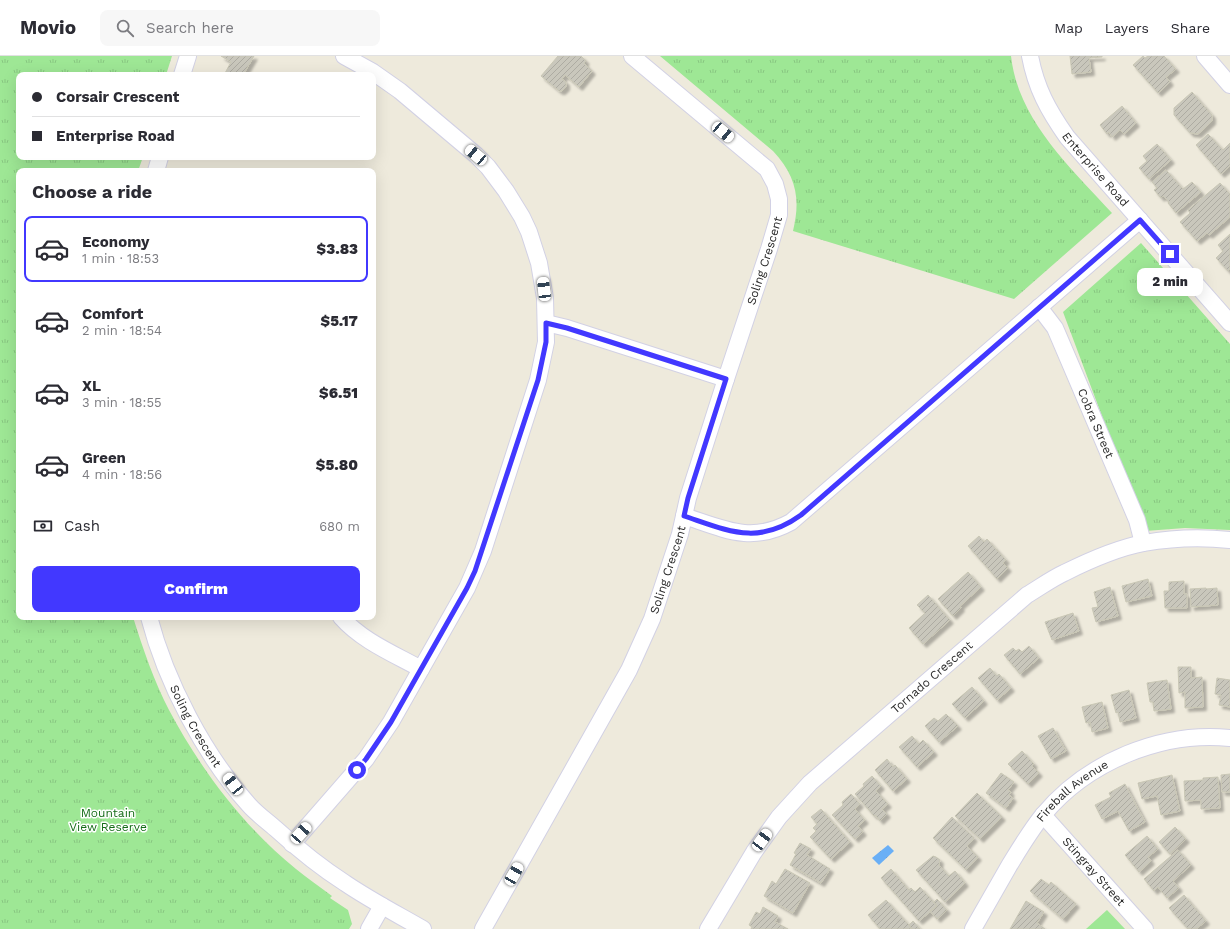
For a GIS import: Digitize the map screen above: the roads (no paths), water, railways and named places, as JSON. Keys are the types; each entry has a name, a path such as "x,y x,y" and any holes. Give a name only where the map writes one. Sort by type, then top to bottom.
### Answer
{"street":[{"path":"183,72 188,56"},
{"path":"344,56 373,72"},
{"name":"Soling Crescent","path":"483,929 636,657 652,619 680,534 688,498 779,215 780,199 775,184 767,169 632,56"},
{"name":"Enterprise Road","path":"1030,56 1039,90 1053,118 1066,137 1230,324"},
{"path":"1205,56 1230,84"},
{"path":"292,844 366,759 391,722 467,588 483,551 538,380 546,342 544,292 539,263 529,232 522,217 488,167 476,155 400,91 376,74"},
{"path":"684,516 730,531 743,533 769,531 791,522 1140,220"},
{"name":"Cobra Street","path":"1039,307 1051,322 1058,335 1137,520 1143,543"},
{"path":"546,323 567,328 726,379"},
{"name":"Tornado Crescent","path":"708,929 754,852 779,817 810,783 1027,595 1069,570 1104,555 1143,543 1213,538 1230,540"},
{"name":"Soling Crescent","path":"150,620 168,675 186,710 216,762 250,805 292,844 320,866 346,884 423,929"},
{"path":"344,620 364,637 421,669"},
{"name":"Fireball Avenue","path":"973,929 1029,832 1060,797 1078,782 1101,767 1121,757 1152,745 1175,740 1210,737 1230,738"},
{"name":"Stingray Street","path":"1043,815 1145,929"},
{"path":"369,929 382,906"}],"water":[{"path":"888,845 894,851 879,865 872,858"}],"park label":[{"name":"Mountain View Reserve","path":"108,820"}]}
